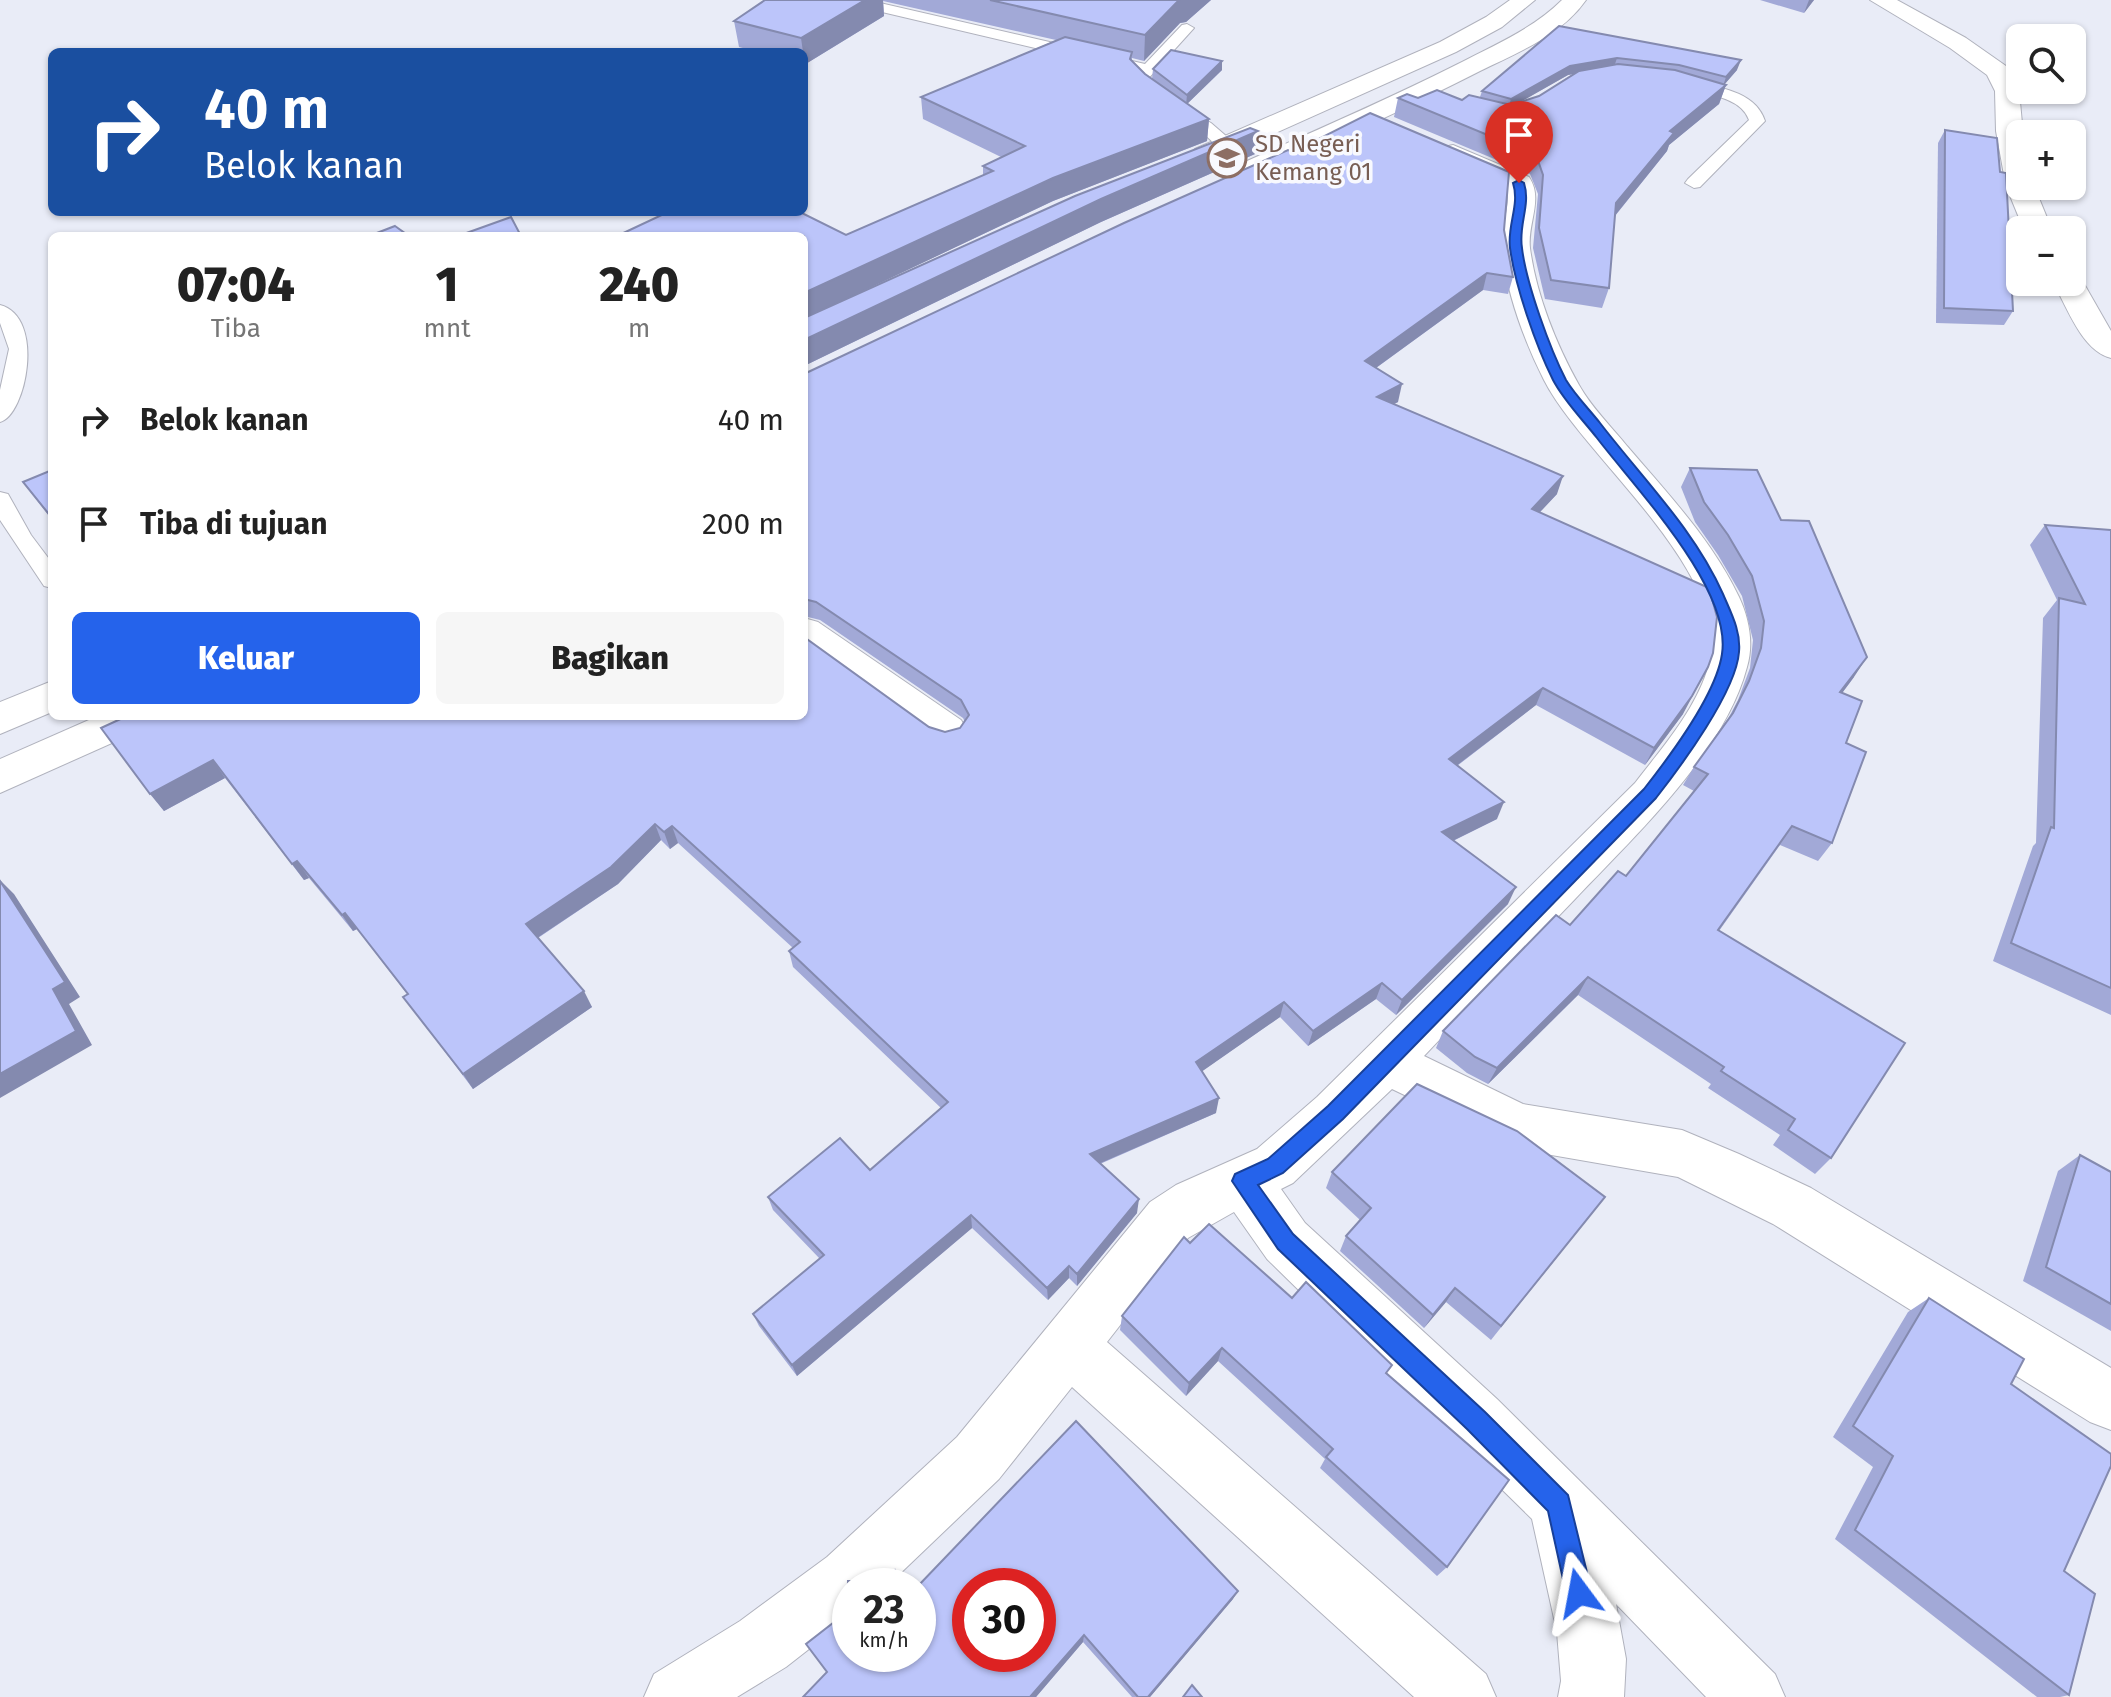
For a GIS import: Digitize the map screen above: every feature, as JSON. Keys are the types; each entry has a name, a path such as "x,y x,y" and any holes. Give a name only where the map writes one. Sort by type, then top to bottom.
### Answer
{"main road":[{"path":"1182,163 1227,146 1448,47 1494,22 1524,0"},
{"path":"1214,185 1366,117 1442,94 1540,31 1575,0"},
{"path":"1929,0 1958,43"},
{"path":"1885,2 1990,63 2003,80 2009,120"},
{"path":"677,1697 763,1644 849,1579 978,1458 1169,1220 1195,1203 1275,1166 1335,1113 1650,794 1677,759 1725,676 1731,651 1729,625 1690,545 1560,381 1524,288 1515,247 1515,227 1523,196 1519,183 1366,117"},
{"path":"2076,296 2098,335 2111,349"},
{"path":"808,634 947,731"},
{"path":"0,719 48,697"},
{"path":"0,777 127,720"},
{"path":"1385,1061 1517,1126 1658,1148 1682,1154 1721,1171 1792,1206 2111,1401"},
{"path":"1243,1181 1286,1241 1476,1420 1752,1697"},
{"path":"1070,1347 1463,1697"},
{"path":"1559,1504 1592,1652 1595,1688 1591,1697"}],"lane":[{"path":"848,0 1146,69"},
{"path":"1187,28 1139,79 1146,89 1205,126 1227,146"},
{"path":"1670,82 1734,99 1748,105 1756,114 1757,121 1694,183"},
{"path":"0,311 15,325 21,343 20,361 0,416"},
{"path":"0,499 21,538 48,575"}],"building":[{"path":"765,0 865,0 801,38 734,21"},
{"path":"990,0 1179,0 1145,35"},
{"path":"1559,26 1741,60 1726,77 1679,65 1617,58 1570,66 1511,99 1482,91"},
{"path":"1065,37 1132,52 1130,59 1145,74 1209,119 1053,178 808,291 808,232 626,232 660,216 808,216 846,235 993,171 983,166 1025,146 921,97"},
{"path":"1171,50 1222,61 1187,95 1153,69"},
{"path":"1618,64 1675,70 1726,85 1670,131 1674,133 1616,203 1609,288 1551,280 1539,228 1543,175 1536,155 1398,98 1407,94 1418,98 1437,90 1462,100 1469,95 1511,105 1539,96 1579,71"},
{"path":"1370,113 1509,172 1504,230 1513,277 1487,273 1365,361 1402,384 1377,397 1563,476 1532,509 1709,588 1717,617 1713,653 1692,696 1654,748 1543,688 1449,759 1504,802 1442,832 1516,887 1402,1000 1382,983 1313,1031 1284,1002 1196,1062 1219,1098 1090,1154 1139,1199 1077,1274 1069,1266 1047,1288 971,1215 792,1365 753,1314 824,1255 768,1197 840,1138 870,1170 948,1102 789,951 800,942 672,826 664,832 655,824 611,867 526,924 584,991 463,1074 403,997 408,994 345,913 342,915 297,861 292,864 213,760 150,794 101,728 118,720 808,720 808,640 929,727 945,732 960,728 969,715 961,700 816,602 808,600 808,372 1124,223 1288,150 1293,152"},
{"path":"1250,128 1258,131 1101,199 808,338 808,316 1075,196"},
{"path":"1945,130 1997,138 2000,172 2006,173 2006,296 2012,296 2013,311 1944,308"},
{"path":"511,217 519,232 469,232"},
{"path":"395,226 403,232 379,232"},
{"path":"1690,468 1757,470 1781,520 1809,521 1867,657 1840,692 1862,701 1846,743 1866,752 1832,843 1792,826 1718,930 1905,1043 1831,1158 1788,1130 1795,1119 1721,1071 1724,1067 1588,977 1497,1068 1475,1057 1443,1031 1556,915 1570,925 1618,871 1626,876 1708,774 1694,767 1733,713 1749,681 1761,648 1764,621 1752,576 1704,502"},
{"path":"48,472 48,513 23,482"},
{"path":"2045,525 2111,530 2111,988 2011,943 2051,827 2054,828 2059,598 2085,604"},
{"path":"0,881 65,982 53,989 76,1031 0,1074"},
{"path":"1417,1084 1517,1131 1605,1197 1501,1326 1455,1288 1433,1315 1346,1236 1371,1208 1332,1172"},
{"path":"2080,1155 2111,1172 2111,1304 2046,1267"},
{"path":"1209,1224 1292,1298 1306,1282 1392,1365 1386,1373 1509,1480 1447,1567 1326,1457 1333,1449 1222,1348 1189,1383 1122,1316 1184,1237 1190,1243"},
{"path":"1929,1298 2024,1359 2011,1384 2111,1454 2111,1466 2064,1571 2095,1594 2069,1695 1855,1530 1893,1456 1853,1426"},
{"path":"1076,1421 1238,1591 1148,1697 1138,1697 1084,1635 1056,1667 1056,1568 952,1568 952,1672 1052,1672 1030,1697 803,1697 827,1672 806,1644 832,1624 832,1672 936,1672 935,1568"},
{"path":"1192,1685 1202,1697 1183,1697"}],"place":[{"name":"SD Negeri Kemang 01","path":"1227,158"}],"route":[{"path":"1519,183 1523,196 1515,227 1515,247 1524,288 1560,381 1623,464 1671,518 1704,568 1729,625 1731,651 1725,676 1677,759 1650,794 1335,1113 1275,1166 1243,1181 1286,1241 1476,1420 1559,1504 1579,1593"}]}
